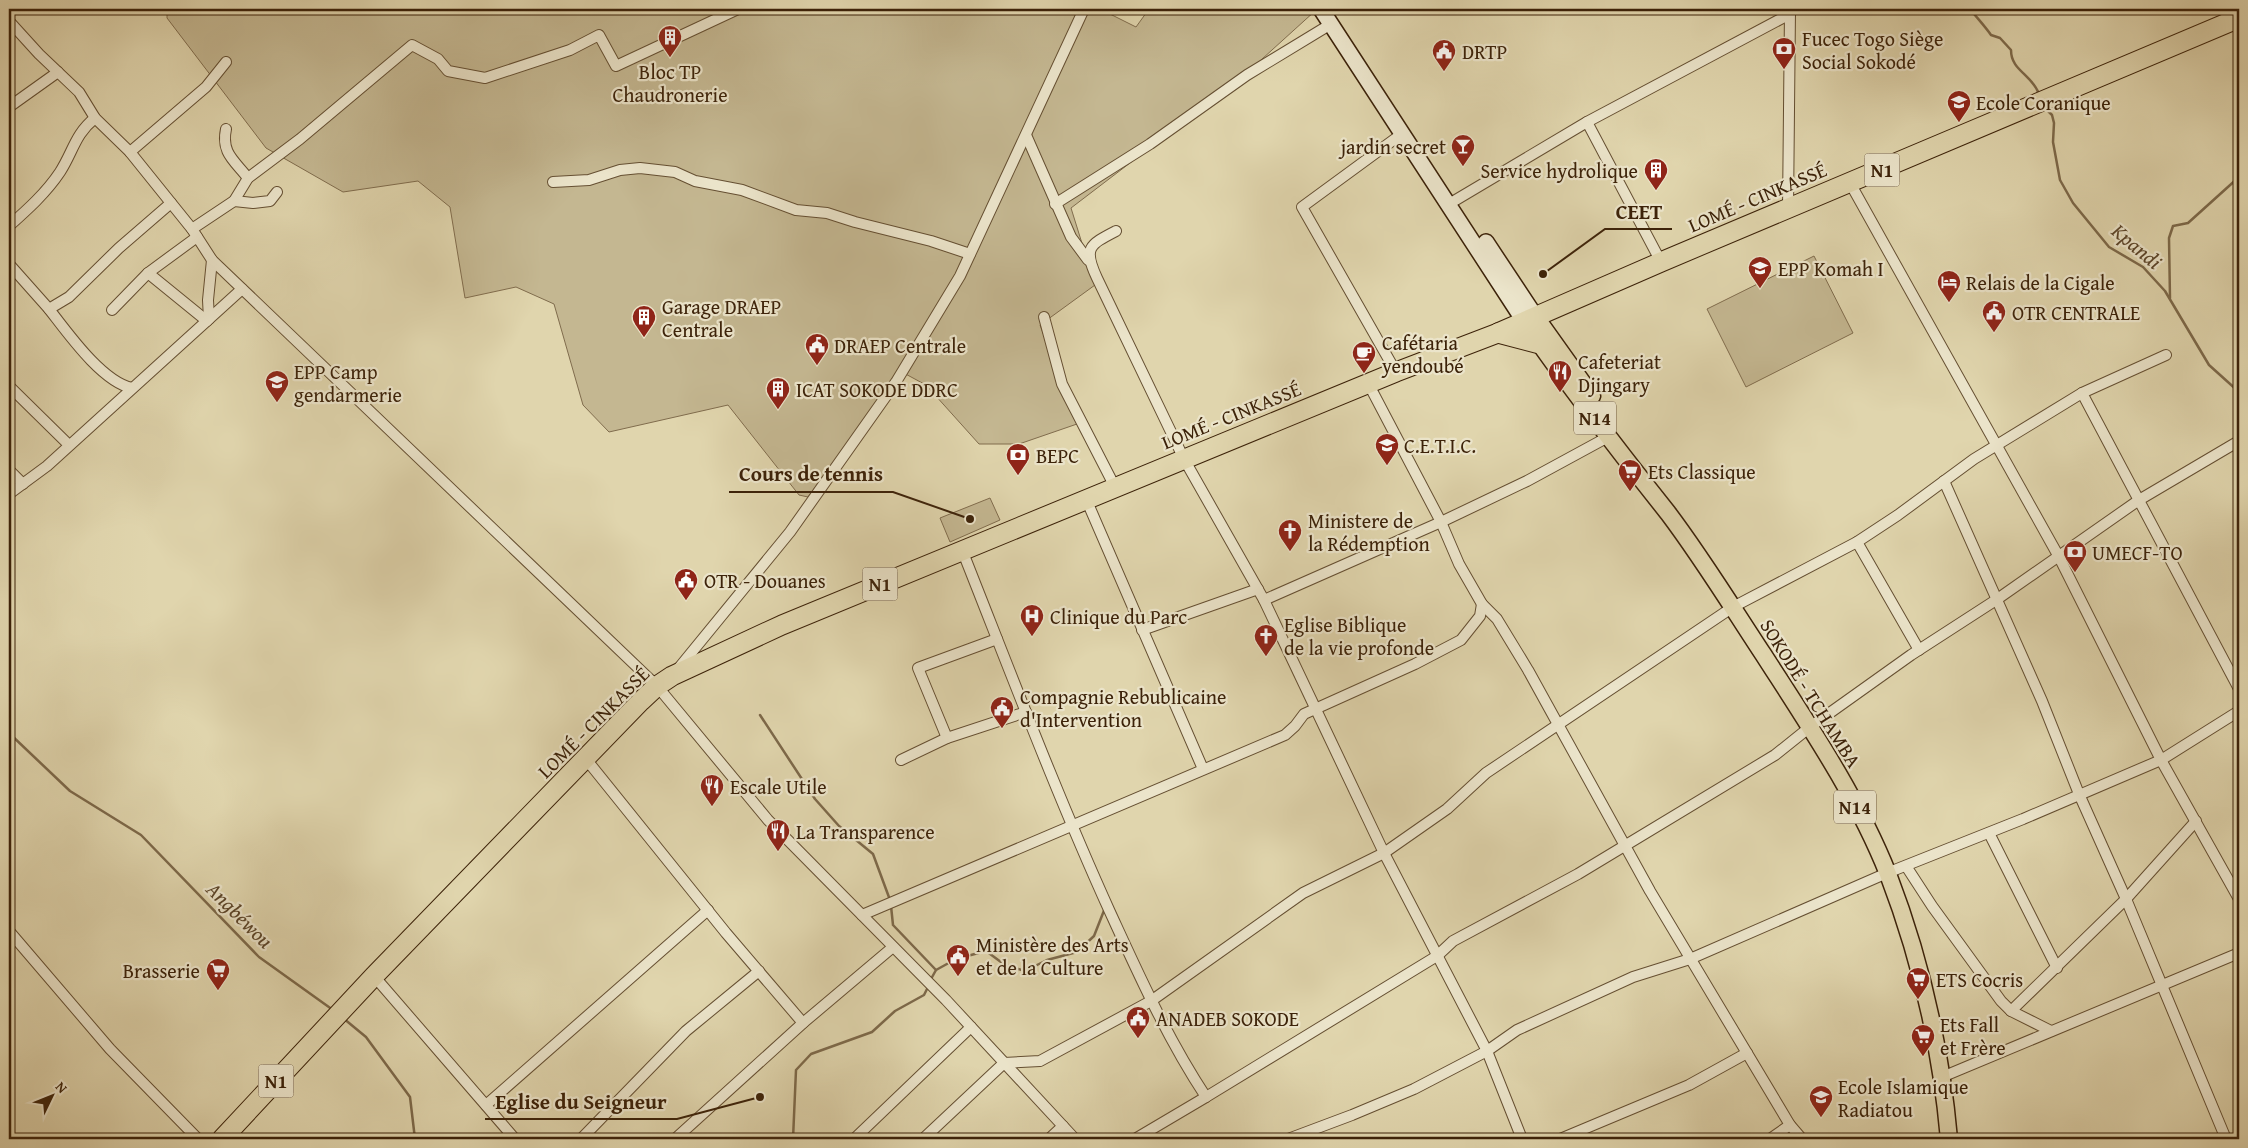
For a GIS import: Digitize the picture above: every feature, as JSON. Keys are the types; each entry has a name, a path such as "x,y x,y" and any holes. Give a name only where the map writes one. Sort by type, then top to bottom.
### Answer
{"highway":[{"name":"LOMÉ - CINKASSÉ","path":"222,1139 374,976 656,686 672,676 782,625 1368,383 1498,333 1661,262 2239,18"},
{"path":"1498,333 1540,344"}],"main road":[{"path":"1321,9 1403,133 1453,201"},
{"path":"1331,9 1529,319"},
{"name":"SOKODÉ - TCHAMBA","path":"1529,319 1540,344 1608,437 1668,514 1733,607 1810,727 1856,808 1887,873 1924,984 1942,1077 1948,1139"},
{"name":"SOKODÉ - TCHAMBA","path":"1529,319 1646,475 1668,514"}],"street":[{"path":"112,310 148,273 234,201 248,178 300,139 412,45 438,59 448,71 485,78 570,50 599,35 616,66 738,9"},
{"path":"672,676 796,524 896,382 960,276 1084,9"},
{"path":"1453,201 1587,122 1790,11 1788,209"},
{"path":"9,21 79,92 96,118 130,152 195,233 212,260 656,686 768,820 929,983 1075,1139"},
{"path":"1055,204 1150,144 1247,75 1331,24"},
{"path":"130,152 206,87 226,62"},
{"path":"10,103 58,72"},
{"path":"9,226 61,171 84,126 96,118"},
{"path":"1587,122 1661,262"},
{"path":"226,129 224,142 226,151 248,178"},
{"path":"1396,372 1302,207 1403,133"},
{"path":"1026,135 1071,237 1088,260 1184,459 1264,600 1384,853 1487,1052 1522,1139"},
{"path":"553,182 589,180 620,170 640,168 676,172 695,181 742,190 796,210 827,213 855,222 931,240 970,254"},
{"path":"1850,183 2059,557 2161,760 2239,899"},
{"path":"234,201 253,203 270,201 276,192"},
{"path":"49,309 69,297 119,248 172,203"},
{"path":"1088,260 1093,246 1116,231"},
{"path":"208,320 212,260"},
{"path":"9,264 88,357 114,381 132,388"},
{"path":"148,273 208,320"},
{"path":"9,494 69,445 242,290"},
{"path":"1044,317 1062,384 1114,487"},
{"path":"923,1139 1004,1063 1040,1061 1150,1001 1303,892 1384,853 1447,809 1486,773 1733,607 1857,542 1996,445 2082,393 2166,354"},
{"path":"1368,383 1441,522 1459,564 1482,604 1497,619 1528,670 1624,846 1690,959 1790,1125 1802,1139"},
{"path":"9,386 69,445"},
{"path":"2082,393 2239,690"},
{"path":"1264,600 1441,522 1527,481 1608,437"},
{"path":"1135,1139 1437,956 1454,941 1578,874 1776,755 1810,727 1918,650 1996,600 2139,500 2239,441"},
{"path":"9,470 23,484"},
{"path":"1944,481 2042,701 2079,794 2126,899 2226,1139"},
{"path":"1086,499 1203,769"},
{"path":"1857,542 1918,650"},
{"path":"962,550 1070,825 1150,1001 1181,1059 1206,1097"},
{"path":"1142,630 1258,589"},
{"path":"862,915 1285,735 1304,714 1415,664 1461,640 1480,616 1482,604"},
{"path":"947,738 918,668 998,639"},
{"path":"1288,1139 1302,1137 1414,1089 1487,1052 1517,1030 1632,977 1690,959 1887,873 1989,833 2161,760 2239,711"},
{"path":"901,760 947,738 1026,712"},
{"path":"586,759 708,910 803,1023"},
{"path":"2011,1011 2126,899 2196,821"},
{"path":"1989,833 2056,968"},
{"path":"1906,866 2001,1001 2011,1011 2051,1031"},
{"path":"486,1105 708,910"},
{"path":"9,931 110,1049 198,1139"},
{"path":"675,1139 803,1023 893,946"},
{"path":"1942,1077 2239,953"},
{"path":"581,1139 686,1031 759,971"},
{"path":"374,976 515,1139"},
{"path":"854,1139 971,1027"},
{"path":"1560,1139 1689,1085 1746,1053"},
{"path":"1770,1139 1790,1125"},
{"path":"1049,1139 1063,1126"}],"shaded area":[{"path":"167,9 1100,9 1136,27 1149,9 1313,9 1315,11 1240,79 1071,208 1095,285 1040,325 1077,424 1019,444 979,444 926,385 900,371 808,497 799,495 728,405 609,432 583,405 554,304 516,287 465,298 450,207 418,181 343,192 266,148 167,18"},
{"path":"1814,256 1853,333 1746,387 1707,309"},
{"path":"990,498 1000,520 950,542 940,518"}],"waterway":[{"name":"Kpandi","path":"1970,9 1991,35 2000,38 2011,50 2014,63 2032,82 2039,94"},
{"name":"Kpandi","path":"2045,108 2052,115 2054,123 2053,142 2060,180 2073,203 2109,247 2143,267 2165,291 2209,365 2239,392"},
{"path":"2170,298 2169,238 2173,226 2188,223 2239,177"},
{"path":"760,715 815,799 839,826 873,854 890,900"},
{"name":"Angbéwou","path":"9,733 70,791 141,835 259,957 333,1010"},
{"path":"891,906 893,925 936,970 931,979"},
{"path":"936,970 956,959 986,951 1005,965 1025,971 1047,960 1077,952 1094,936 1105,908"},
{"path":"793,1139 796,1070 811,1054 872,1032 895,1011 924,995 928,987"},
{"name":"Angbéwou","path":"343,1018 366,1037 410,1097 415,1139"}],"place":[{"name":"Bloc TP Chaudronerie","path":"670,58"},
{"name":"Fucec Togo Siège Social Sokodé","path":"1784,70"},
{"name":"DRTP","path":"1444,72"},
{"name":"Ecole Coranique","path":"1959,123"},
{"name":"jardin secret","path":"1463,167"},
{"name":"Service hydrolique","path":"1656,191"},
{"name":"CEET","path":"1543,274"},
{"name":"EPP Komah I","path":"1760,289"},
{"name":"Relais de la Cigale","path":"1949,303"},
{"name":"OTR CENTRALE","path":"1994,333"},
{"name":"Garage DRAEP Centrale","path":"644,338"},
{"name":"DRAEP Centrale","path":"817,366"},
{"name":"Cafétaria yendoubé","path":"1364,374"},
{"name":"Cafeteriat Djingary","path":"1560,393"},
{"name":"EPP Camp gendarmerie","path":"277,403"},
{"name":"ICAT SOKODE DDRC","path":"778,410"},
{"name":"C.E.T.I.C.","path":"1387,466"},
{"name":"BEPC","path":"1018,476"},
{"name":"Ets Classique","path":"1630,492"},
{"name":"Cours de tennis","path":"970,519"},
{"name":"Ministere de la Rédemption","path":"1290,552"},
{"name":"UMECF-TO","path":"2075,573"},
{"name":"OTR - Douanes","path":"686,601"},
{"name":"Clinique du Parc","path":"1032,637"},
{"name":"Eglise Biblique de la vie profonde","path":"1266,657"},
{"name":"Compagnie Rebublicaine d'Intervention","path":"1002,729"},
{"name":"Escale Utile","path":"712,807"},
{"name":"La Transparence","path":"778,852"},
{"name":"Ministère des Arts et de la Culture","path":"958,977"},
{"name":"Brasserie","path":"218,991"},
{"name":"ETS Cocris","path":"1918,1000"},
{"name":"ANADEB SOKODE","path":"1138,1039"},
{"name":"Ets Fall et Frère","path":"1923,1057"},
{"name":"Eglise du Seigneur","path":"760,1097"},
{"name":"Ecole Islamique Radiatou","path":"1821,1118"}]}
